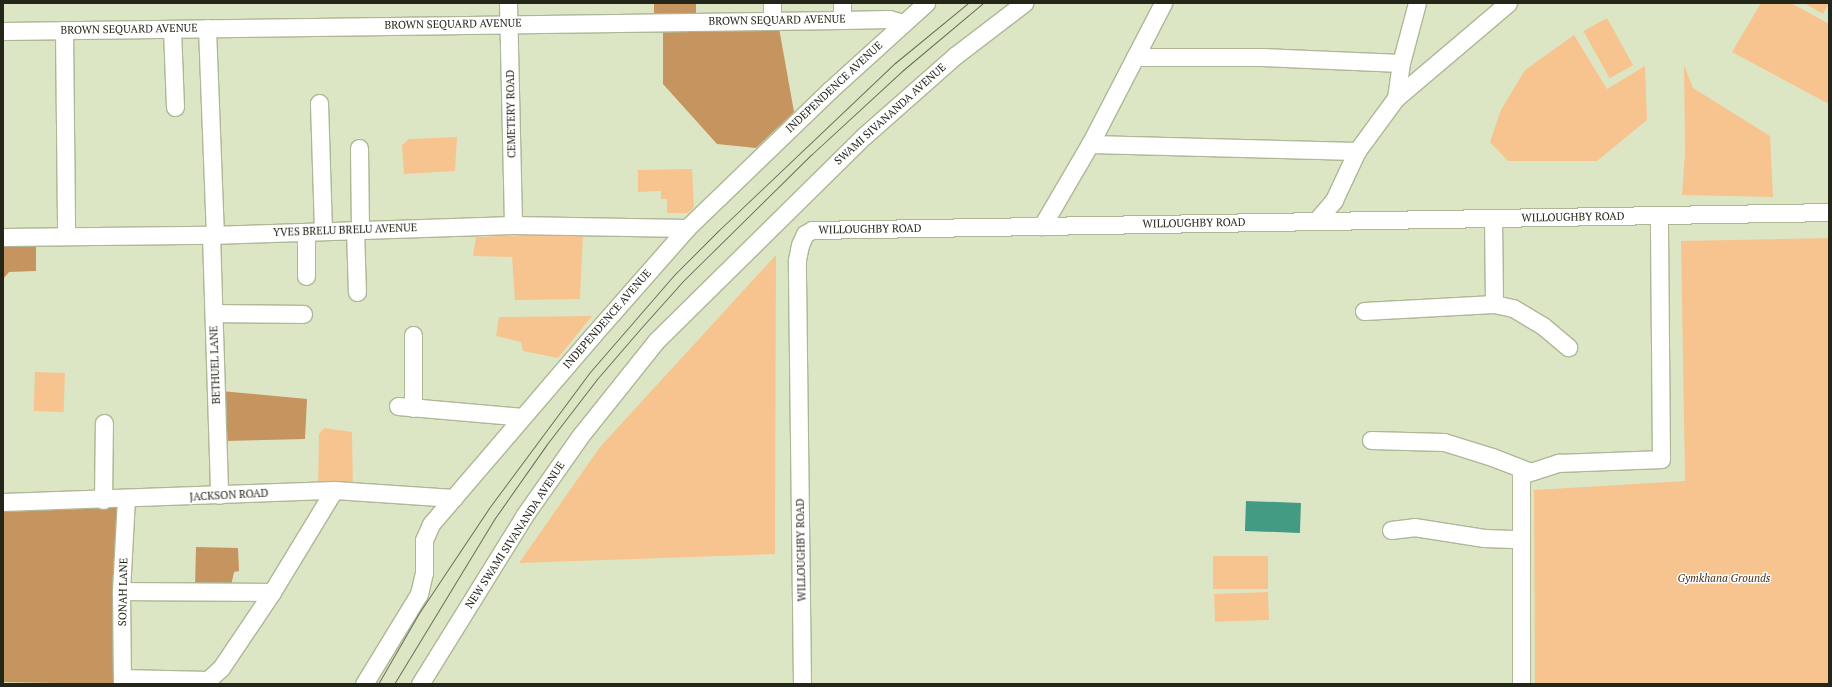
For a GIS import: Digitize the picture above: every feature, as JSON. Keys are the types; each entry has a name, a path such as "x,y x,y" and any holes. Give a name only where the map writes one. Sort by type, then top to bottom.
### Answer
{"street":[{"name":"CEMETERY ROAD","path":"508,3 514,225"},
{"path":"772,3 772,20"},
{"name":"SWAMI SIVANANDA AVENUE","path":"763,233 864,136 950,60 1024,3"},
{"path":"1042,226 1090,144 1164,3"},
{"path":"1396,98 1401,63 1417,3"},
{"path":"1316,221 1334,200 1344,175 1357,151 1396,98 1508,3"},
{"name":"BROWN SEQUARD AVENUE","path":"3,31 772,20 842,11 889,19 913,11"},
{"name":"INDEPENDENCE AVENUE","path":"364,684 419,594 424,573 422,551 426,532 523,417 687,228 913,11"},
{"name":"BETHUEL LANE","path":"207,28 219,495"},
{"path":"172,29 175,107"},
{"path":"64,30 66,236"},
{"path":"1135,57 1262,57 1401,63"},
{"path":"319,103 323,231"},
{"path":"1090,144 1357,151"},
{"path":"357,292 359,148"},
{"path":"1344,175 1341,198 1344,211 1351,218"},
{"name":"WILLOUGHBY ROAD","path":"802,684 797,260 800,245 805,234 812,230 1316,221 1351,218 1659,216 1829,212"},
{"path":"1521,684 1521,475 1529,471 1559,463 1660,460 1659,216"},
{"path":"1493,218 1494,304"},
{"name":"YVES BRELU BRELU AVENUE","path":"3,237 213,235 514,225 687,228"},
{"path":"306,232 306,276"},
{"name":"NEW SWAMI SIVANANDA AVENUE","path":"420,684 524,516 581,435 656,342 763,233"},
{"path":"1364,312 1494,304 1513,308 1543,326 1568,347"},
{"path":"214,313 302,314"},
{"path":"413,335 405,407 523,417"},
{"path":"103,500 104,423"},
{"path":"1371,440 1444,442 1492,456 1529,471"},
{"path":"122,681 208,680 221,668 272,592 334,490"},
{"name":"JACKSON ROAD","path":"3,502 126,500 334,490 454,498"},
{"name":"SONAH LANE","path":"122,681 121,592 126,500"},
{"path":"1391,530 1414,527 1484,538 1521,540"},
{"path":"121,592 272,592"}],"green space":[{"path":"1761,3 1791,3 1829,24 1829,104 1732,52"},
{"path":"1804,3 1829,3 1823,14"},
{"path":"1607,18 1633,65 1610,78 1583,31"},
{"path":"1574,35 1607,89 1645,66 1647,120 1597,161 1508,161 1490,142 1501,110 1525,70"},
{"path":"1684,65 1693,88 1770,136 1773,197 1682,195 1685,152"},
{"path":"457,137 455,171 404,174 402,145 409,139"},
{"path":"692,169 694,207 688,213 667,213 667,199 661,199 661,191 638,192 638,170"},
{"path":"583,233 580,299 515,300 512,257 473,256 476,237"},
{"name":"Gymkhana Grounds","path":"1829,238 1829,684 1535,684 1534,490 1685,481 1681,241"},
{"path":"776,255 775,554 519,563 600,447"},
{"path":"592,316 558,358 523,351 521,342 496,336 499,317"},
{"path":"35,372 65,373 64,412 34,411"},
{"path":"324,428 352,432 353,488 318,488 319,434"},
{"path":"1213,556 1268,556 1268,589 1213,589"},
{"path":"1268,592 1269,620 1215,622 1214,594"}],"shaded area":[{"path":"654,3 696,3 696,19 654,19"},
{"path":"779,28 794,112 756,148 717,144 663,84 663,29"},
{"path":"3,242 36,242 36,271 9,272 3,279"},
{"path":"221,391 307,399 305,439 224,441"},
{"path":"3,506 118,508 115,684 3,682"},
{"path":"196,547 238,548 239,571 234,572 231,586 195,588"}],"water":[{"path":"1246,501 1301,503 1300,533 1245,531"}],"tram line":[{"path":"378,684 419,613 489,508 590,372 675,274 719,230 895,63 968,3"},
{"path":"394,684 495,518 547,444 597,379 641,328 683,281 812,154 902,71 983,3"}]}
